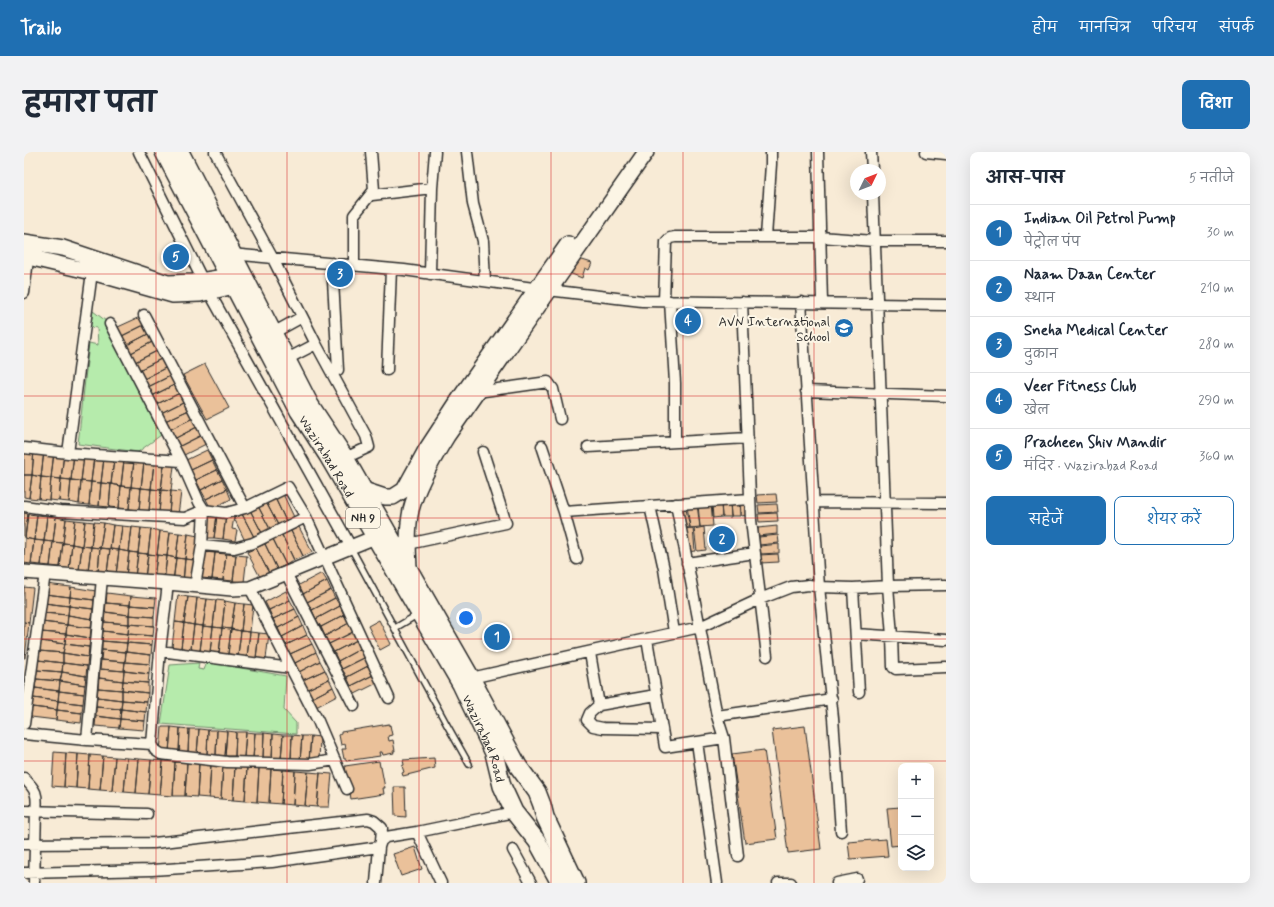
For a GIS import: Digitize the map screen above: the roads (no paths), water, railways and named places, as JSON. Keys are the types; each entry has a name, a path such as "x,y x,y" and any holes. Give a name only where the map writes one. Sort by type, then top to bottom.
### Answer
{"highway":[{"name":"Wazirabad Road","path":"164,152 299,411 328,456 461,684 494,754 500,772 502,786 514,812 537,841 560,883"},
{"name":"Wazirabad Road","path":"180,152 231,254 310,405 364,490 471,678 518,766 537,792 545,817 576,883"},
{"path":"500,772 519,795 524,792 527,785 524,774"}],"main road":[{"path":"610,195 634,152"},
{"path":"364,490 385,497 393,497 404,490 430,444 462,395 542,289 610,195 646,152"},
{"path":"27,250 62,248 168,282 194,282 206,286 232,281"},
{"path":"27,250 92,272 173,295 200,294 206,286"},
{"path":"409,568 408,544 411,509 418,491 443,442 477,392 542,289"}],"street":[{"path":"139,152 206,286 351,547"},
{"path":"214,152 272,257 316,344 366,436 369,447 345,458"},
{"path":"354,266 354,215 372,195 374,190 371,152"},
{"path":"430,274 432,188 435,152"},
{"path":"467,152 473,204 483,241 485,281"},
{"path":"766,237 771,164 770,152"},
{"path":"818,152 822,302"},
{"path":"871,152 872,164"},
{"path":"926,152 946,154"},
{"path":"372,195 432,188"},
{"path":"873,200 884,502 893,667 896,669 946,667"},
{"path":"675,442 675,383 667,301 665,248 666,242 670,238 675,236 820,237 874,240 946,241"},
{"path":"24,293 27,250"},
{"path":"231,254 390,269 642,301 822,302 946,305"},
{"path":"332,263 338,370"},
{"path":"387,370 390,269"},
{"path":"68,453 92,272"},
{"path":"742,302 751,520 767,656"},
{"path":"801,302 819,588 832,699 841,831"},
{"path":"144,315 245,508"},
{"path":"273,333 302,317"},
{"path":"110,324 204,510 202,545 196,586"},
{"path":"287,359 316,344"},
{"path":"477,392 548,382 553,389 560,419"},
{"path":"806,391 946,396"},
{"path":"588,447 748,438"},
{"path":"542,446 564,512 577,560"},
{"path":"24,448 68,453 180,461"},
{"path":"408,544 506,524 483,452"},
{"path":"24,506 60,511 185,518 204,510 226,513 245,508 288,487 306,518 389,698"},
{"path":"564,512 750,499"},
{"path":"813,502 946,503"},
{"path":"676,504 717,716 724,738 738,856"},
{"path":"650,506 664,569 674,632"},
{"path":"202,545 234,548 254,543 306,518"},
{"path":"24,572 232,589 250,588 375,537"},
{"path":"687,563 754,553"},
{"path":"24,724 28,662 45,573"},
{"path":"286,573 354,706"},
{"path":"88,740 102,578"},
{"path":"168,583 160,651 152,744 155,750 161,754 227,762 310,764 335,760"},
{"path":"471,678 590,653 700,627 760,599 791,587 809,585 819,588 946,586"},
{"path":"250,588 318,722 347,789"},
{"path":"853,588 859,692"},
{"path":"856,634 946,640"},
{"path":"647,639 665,747 724,738"},
{"path":"160,651 291,668"},
{"path":"590,653 599,705"},
{"path":"656,695 599,705 590,713 587,720 593,726 603,728 662,729"},
{"path":"717,716 832,699"},
{"path":"24,734 152,744"},
{"path":"697,742 717,883"},
{"path":"24,778 33,787 37,800 35,844 31,876 272,862 380,844 386,837 514,812"},
{"path":"24,811 147,814"},
{"path":"24,844 154,843 368,819 374,821 382,828 374,883"},
{"path":"417,832 441,883"},
{"path":"513,850 530,883"},
{"path":"837,883 857,879"},
{"path":"778,883 791,883"}],"lane":[{"path":"351,547 469,764"},
{"path":"395,628 419,613"}],"place":[{"name":"Pracheen Shiv Mandir","path":"176,257"},
{"name":"Sneha Medical Center","path":"340,274"},
{"name":"Veer Fitness Club","path":"688,321"},
{"name":"AVN International School","path":"844,328"},
{"name":"Naam Daan Center","path":"722,539"},
{"name":"Indian Oil Petrol Pump","path":"497,637"}]}
